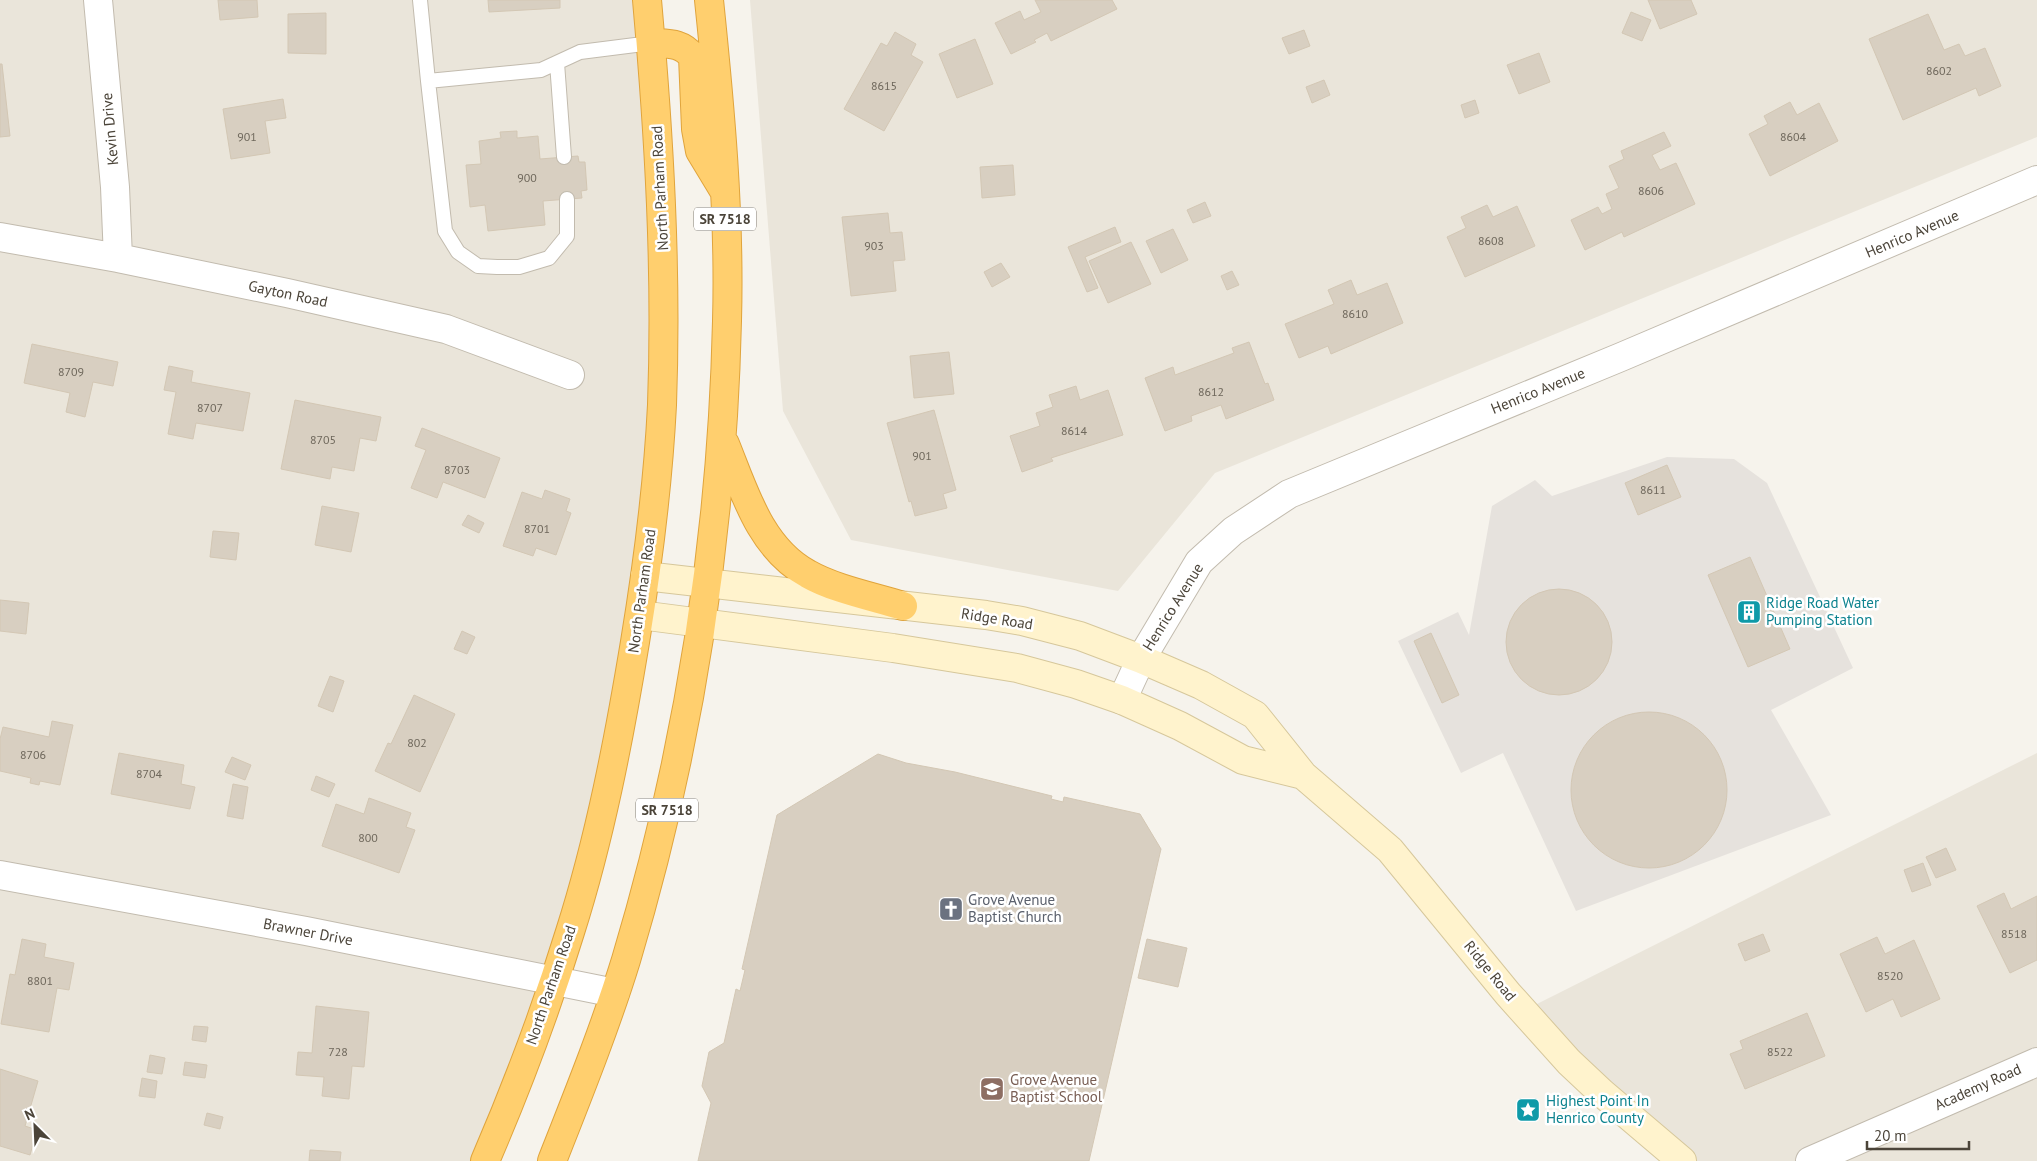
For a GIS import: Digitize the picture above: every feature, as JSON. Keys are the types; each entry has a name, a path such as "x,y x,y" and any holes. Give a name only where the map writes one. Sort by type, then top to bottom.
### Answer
{"highway":[{"name":"North Parham Road","path":"484,1161 506,1110 554,981 571,929 600,821 640,616 652,522 662,408 664,320 663,222 647,0"},
{"name":"SR 7518","path":"552,1161 588,1070 615,994 666,813 684,733 702,623 722,438 728,318 718,81 709,0"},
{"path":"651,43 678,44 693,57 696,129 700,151 724,190"},
{"path":"722,438 751,508 775,546 789,561 807,574 824,581 903,606"}],"street":[{"name":"Kevin Drive","path":"98,0 115,187 118,258"},
{"name":"Henrico Avenue","path":"1122,700 1141,659 1199,562 1233,531 1289,494 1621,357 2037,180"},
{"name":"Gayton Road","path":"0,237 118,258 287,293 446,329 570,375"},
{"name":"Ridge Road","path":"645,576 1022,621 1080,636 1141,659 1201,685 1255,715 1303,775 1390,850 1508,994 1569,1062 1602,1093 1682,1161"},
{"name":"Ridge Road","path":"640,616 893,648 1017,668 1076,684 1122,700 1180,726 1243,760 1303,775"},
{"name":"Brawner Drive","path":"0,875 306,931 615,994"},
{"name":"Academy Road","path":"1810,1161 2037,1062"}],"lane":[{"path":"420,0 444,230 458,252 478,266 519,267 550,258 567,236 567,199"},
{"path":"428,81 542,70 580,52 651,43"},
{"path":"557,63 564,157"}],"shaded area":[{"path":"0,0 647,0 664,292 613,760 484,1161 0,1161"},
{"path":"750,0 2037,0 2037,137 1215,473 1118,591 851,540 783,411"},
{"path":"1667,457 1734,459 1767,483 1853,668 1771,710 1831,815 1576,911 1503,753 1461,773 1398,641 1458,612 1469,635 1492,506 1535,480 1552,496"},
{"path":"2037,753 2037,1161 1683,1161 1523,1011"}],"building":[{"path":"218,0 257,0 258,17 220,20"},
{"path":"488,0 560,0 560,8 489,12"},
{"path":"1035,0 1112,0 1117,9 1051,41 1047,33 1034,40 1036,42 1011,54 995,23 1020,11 1024,20 1041,12"},
{"path":"1648,0 1691,0 1697,14 1660,29"},
{"path":"1631,12 1651,20 1642,41 1622,33"},
{"path":"326,13 326,54 288,53 288,14"},
{"path":"1928,14 1944,50 1959,44 1965,56 1985,48 2001,86 1979,96 1976,88 1903,120 1869,39"},
{"path":"1304,30 1310,46 1289,54 1282,38"},
{"path":"895,32 916,44 911,55 923,62 884,131 844,109 881,43 887,46"},
{"path":"975,39 993,84 957,98 939,54"},
{"path":"1539,53 1550,82 1519,94 1507,65"},
{"path":"0,64 2,64 10,136 0,137"},
{"path":"1324,80 1330,95 1312,103 1306,87"},
{"path":"283,99 286,118 265,121 270,153 231,159 223,109"},
{"path":"1475,100 1479,113 1465,118 1461,105"},
{"path":"1790,102 1797,115 1819,103 1838,141 1770,176 1749,134 1768,124 1764,116"},
{"path":"517,131 517,138 538,136 540,159 578,156 579,162 585,162 587,190 581,191 582,198 543,201 545,225 488,231 485,205 470,207 466,165 481,164 479,141 501,138 500,132"},
{"path":"1664,132 1671,146 1652,155 1660,170 1676,163 1695,204 1624,237 1622,232 1585,250 1571,220 1598,207 1602,214 1612,209 1606,194 1619,188 1609,166 1624,159 1621,151"},
{"path":"1013,165 1015,195 982,198 980,167"},
{"path":"1205,202 1211,216 1193,223 1187,210"},
{"path":"1487,205 1493,217 1517,206 1535,246 1465,277 1447,237 1466,228 1461,217"},
{"path":"888,213 890,233 902,232 905,260 893,261 896,291 851,296 842,217"},
{"path":"1115,227 1121,242 1085,257 1098,288 1087,292 1068,247"},
{"path":"1173,229 1188,260 1161,273 1146,241"},
{"path":"1131,242 1151,284 1108,303 1089,261"},
{"path":"1001,263 1010,277 992,287 984,272"},
{"path":"1232,271 1239,285 1227,290 1221,276"},
{"path":"1351,280 1357,295 1387,283 1403,323 1331,354 1328,346 1299,358 1285,324 1334,304 1328,290"},
{"path":"1249,342 1265,384 1268,383 1274,400 1226,419 1221,405 1191,416 1192,421 1165,431 1145,378 1173,367 1175,375 1234,353 1232,348"},
{"path":"32,344 118,362 113,386 93,382 85,417 66,412 70,393 24,383"},
{"path":"949,352 954,394 914,398 910,356"},
{"path":"169,366 193,371 191,382 250,393 243,431 196,423 193,439 168,434 176,392 164,390"},
{"path":"1076,386 1080,400 1108,390 1123,435 1051,458 1053,461 1022,472 1010,436 1040,426 1036,413 1053,407 1049,395"},
{"path":"295,400 381,417 376,441 360,438 354,471 332,467 330,479 281,469"},
{"path":"934,410 956,490 943,494 947,508 915,516 911,501 909,502 887,423"},
{"path":"422,428 500,458 485,498 443,482 437,498 411,488 426,450 415,446"},
{"path":"1667,465 1681,497 1638,515 1625,483"},
{"path":"545,490 570,499 566,511 571,513 556,555 536,548 533,556 503,546 522,492 542,499"},
{"path":"322,506 359,513 351,552 315,545"},
{"path":"468,515 484,523 479,533 462,525"},
{"path":"213,531 239,533 236,560 210,557"},
{"name":"Ridge Road Water Pumping Station","path":"1750,557 1790,649 1748,667 1708,575"},
{"path":"1559,589 1579,593 1597,604 1608,622 1612,642 1608,662 1597,680 1579,691 1559,695 1539,691 1521,680 1510,662 1506,642 1510,622 1521,604 1539,593"},
{"path":"0,600 29,603 26,634 0,631"},
{"path":"462,631 475,637 467,654 454,649"},
{"path":"1431,633 1459,695 1442,703 1414,641"},
{"path":"330,676 344,681 333,712 318,706"},
{"path":"414,695 455,714 420,792 375,771 388,743 391,744"},
{"path":"1641,712 1657,712 1672,715 1686,721 1709,740 1718,753 1724,767 1727,790 1726,805 1718,827 1699,850 1686,859 1672,865 1657,868 1641,868 1626,865 1612,859 1589,840 1580,827 1574,813 1571,798 1571,782 1574,767 1580,753 1599,730 1612,721 1626,715"},
{"path":"52,721 73,725 60,785 40,781 39,785 30,783 31,778 0,771 0,739 3,727 49,737"},
{"path":"119,753 184,765 181,784 195,787 190,809 111,794"},
{"name":"Grove Avenue Baptist Church","path":"878,754 906,763 955,772 1052,796 1051,799 1063,802 1064,797 1140,814 1161,849 1089,1161 698,1161 711,1103 702,1086 709,1052 724,1043 736,989 740,991 745,970 742,969 777,815"},
{"path":"232,757 251,765 245,780 225,772"},
{"path":"316,776 335,784 329,797 311,790"},
{"path":"233,784 248,787 243,819 227,816"},
{"path":"369,798 411,813 406,827 415,830 399,873 322,846 336,804 364,814"},
{"path":"1946,848 1956,870 1936,878 1926,857"},
{"path":"1923,863 1931,885 1912,892 1904,870"},
{"path":"2004,893 2011,909 2037,896 2037,960 2010,973 1977,906"},
{"path":"1763,934 1770,951 1745,961 1738,944"},
{"path":"1877,937 1885,954 1914,940 1940,999 1901,1017 1893,999 1866,1012 1840,954"},
{"path":"22,939 46,944 44,957 74,963 69,990 57,988 49,1032 1,1024 10,974 15,975"},
{"path":"1147,939 1187,948 1178,987 1138,978"},
{"path":"316,1006 369,1012 364,1067 352,1066 349,1099 322,1096 324,1077 296,1075 298,1052 312,1053"},
{"path":"1807,1013 1825,1056 1745,1089 1730,1054 1743,1049 1740,1041"},
{"path":"194,1026 208,1027 206,1042 192,1040"},
{"path":"150,1055 165,1058 162,1074 147,1072"},
{"path":"185,1062 207,1065 205,1078 183,1075"},
{"path":"0,1069 38,1081 25,1126 37,1130 30,1155 0,1146"},
{"path":"142,1078 157,1081 155,1098 139,1096"},
{"path":"207,1113 223,1117 220,1129 204,1125"},
{"path":"310,1150 341,1152 340,1161 309,1161"}],"place":[{"name":"Ridge Road Water Pumping Station","path":"1749,612"},
{"name":"Grove Avenue Baptist Church","path":"951,909"},
{"name":"Grove Avenue Baptist School","path":"992,1089"},
{"name":"Highest Point In Henrico County","path":"1528,1110"}]}
